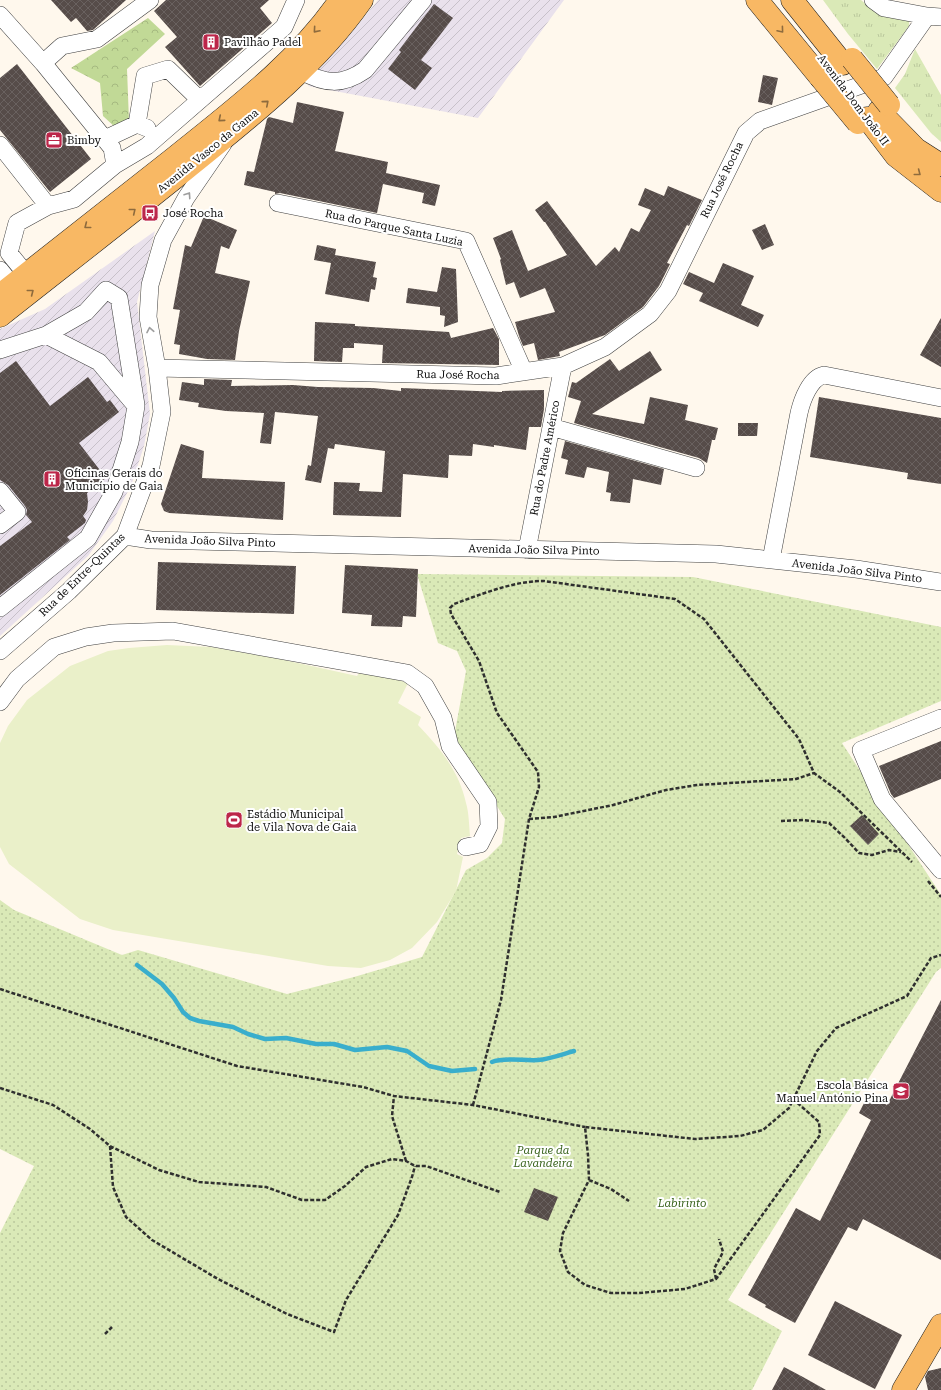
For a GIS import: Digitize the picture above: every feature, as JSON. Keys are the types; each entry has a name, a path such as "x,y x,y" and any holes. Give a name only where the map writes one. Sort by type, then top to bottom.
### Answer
{"main road":[{"name":"Avenida Vasco da Gama","path":"9,281 203,135 256,90 300,49 332,12 340,0"},
{"name":"Avenida Vasco da Gama","path":"0,316 228,135 266,103 301,71 322,49 362,0"},
{"path":"756,0 837,68"},
{"name":"Avenida Dom João II","path":"776,0 837,68 873,114 896,156 941,191"},
{"name":"Avenida Dom João II","path":"792,0 837,68"},
{"path":"808,0 837,68"},
{"path":"873,114 919,139 941,158"},
{"name":"Avenida Dom João II","path":"873,114 916,149 941,165"},
{"path":"903,1390 940,1326"}],"street":[{"path":"43,63 62,46 97,39 150,0"},
{"path":"9,281 9,253 17,223 48,206 74,199 114,165 147,146 284,27 296,0"},
{"path":"301,71 316,78 335,82 354,77 365,70 423,0"},
{"path":"873,0 884,8 934,17"},
{"path":"0,15 43,63 112,148 114,165"},
{"name":"Rua José Rocha","path":"157,368 496,376 563,366 605,347 650,314 668,292 746,133 760,121 884,77 934,17"},
{"path":"137,124 145,76 168,69 200,100"},
{"path":"105,139 137,124"},
{"path":"137,124 160,135"},
{"path":"157,368 148,317 150,285 163,240 186,198 228,135"},
{"path":"0,145 48,206"},
{"name":"Rua do Parque Santa Luzia","path":"278,203 466,241 524,372"},
{"path":"0,350 46,335 86,312 106,290 119,298 136,406 130,442 114,492 88,538 0,608"},
{"path":"46,335 99,362 136,406"},
{"name":"Rua do Padre Américo","path":"527,550 563,366"},
{"name":"Rua de Entre-Quintas","path":"0,651 69,591 125,536 151,466 162,412 157,368"},
{"path":"771,560 802,401 819,376 824,375 941,398"},
{"path":"551,427 696,468"},
{"path":"0,491 17,512 0,525"},
{"name":"Avenida João Silva Pinto","path":"125,536 151,540 716,554 856,570 941,582"},
{"path":"0,702 17,679 54,647 86,638 113,633 173,631 407,673 425,686 443,718 450,746 488,802 488,826 480,844 466,847"},
{"path":"941,718 861,750 882,799 941,870"}],"path":[{"path":"473,1105 501,1000 529,819 539,787 538,772 497,714 479,661 450,614 450,608 454,604 492,590 533,581 544,581 675,599 704,619 799,739 814,773 840,792 901,852 889,850 872,855 859,853 829,824 803,820 781,821"},
{"path":"529,819 554,817 613,805 666,790 697,785 796,779 814,773"},
{"path":"0,989 238,1066 363,1087 394,1096 473,1105 585,1127 695,1139 740,1136 763,1130 789,1108 817,1051 836,1028 907,996 931,958 941,955"},
{"path":"0,1088 53,1105 90,1129 110,1146 159,1170 199,1182 266,1187 302,1200 324,1200 345,1186 366,1167 392,1159 406,1161 415,1166 426,1166 500,1192"},
{"path":"394,1096 392,1116 406,1161"},
{"path":"585,1127 589,1180 563,1233 560,1251 568,1272 585,1285 611,1293 639,1293 685,1289 716,1280 820,1134 819,1122 793,1100"},
{"path":"110,1146 113,1187 123,1211 126,1217 152,1240 218,1279 287,1314 334,1332 346,1300 398,1215 415,1166"},
{"path":"589,1180 611,1189 628,1201"},
{"path":"716,1280 714,1270 724,1252 719,1238"},
{"path":"105,1334 112,1327"}],"shaded area":[{"path":"378,0 564,0 478,118 308,86 320,75 318,71 320,68 349,36"},
{"path":"155,231 137,302 150,414 144,446 132,483 113,521 88,556 0,636 0,329 45,309"}],"green space":[{"path":"823,0 861,0 874,11 909,21 909,26 877,69 848,34"},
{"path":"148,18 165,34 127,69 129,121 117,129 103,116 100,83 71,68"},
{"path":"915,49 941,95 941,142 931,133 895,88 905,74"},
{"name":"Parque da Lavandeira","path":"417,574 693,577 941,627 941,701 842,743 941,895 941,968 936,972 728,1300 782,1331 752,1390 0,1390 0,1233 34,1166 0,1149 0,900 14,910 122,955 138,950 287,994 354,977 422,957 466,870 487,858 502,843 505,819 454,737 466,671 457,651 438,643"},
{"name":"Estádio Municipal de Vila Nova de Gaia","path":"167,645 211,647 275,658 357,676 362,669 408,683 398,703 421,717 418,725 434,742 454,770 463,791 467,807 470,836 461,838 457,854 463,857 456,891 437,922 412,948 390,960 361,968 328,966 113,930 80,919 9,864 0,847 0,743 8,726 27,700 70,666 108,651"}],"building":[{"path":"51,0 126,0 93,30 87,31 76,18 71,22"},
{"name":"Pavilhão Padel","path":"166,0 269,0 260,8 272,23 200,86 165,47 177,37 154,11"},
{"path":"434,4 453,18 421,60 432,68 415,90 388,69 401,52 399,50"},
{"path":"17,64 91,159 50,192 0,130 0,78"},
{"path":"763,75 778,78 772,105 758,102"},
{"path":"297,102 344,112 335,151 388,162 386,173 440,185 435,206 422,203 424,193 383,184 377,213 280,193 275,194 275,192 244,185 247,171 254,172 267,119 269,117 293,123"},
{"path":"668,186 702,200 689,226 687,225 667,263 670,264 659,286 643,307 605,335 559,352 560,356 538,360 534,343 523,346 515,322 555,312 545,288 520,298 514,282 506,285 501,259 493,238 512,230 528,271 567,255 535,210 547,201 596,266 615,247 619,252 631,228 639,232 651,210 638,205 645,188 664,196"},
{"path":"204,216 237,230 229,249 221,246 215,273 250,281 239,331 235,360 207,359 179,354 180,345 174,344 180,310 173,309 185,245 191,247"},
{"path":"765,224 774,245 762,250 752,230"},
{"path":"317,245 336,249 335,255 376,262 373,277 377,278 375,290 371,289 369,302 325,294 331,263 314,260"},
{"path":"723,263 754,276 741,305 764,315 758,327 699,301 703,293 683,284 689,272 714,283"},
{"path":"442,267 456,269 458,322 444,327 445,316 440,315 440,307 406,303 408,288 437,292"},
{"path":"941,318 941,367 920,355"},
{"path":"315,322 449,332 451,338 493,328 499,339 499,365 382,363 383,345 354,343 354,348 343,348 342,362 314,361"},
{"path":"650,351 662,370 592,414 644,424 650,397 688,405 685,420 718,428 715,440 712,440 707,463 699,458 574,423 581,401 568,397 572,382 576,383 610,359 619,371"},
{"name":"Oficinas Gerais do Município de Gaia","path":"16,361 50,406 88,377 107,402 110,400 119,412 79,443 106,478 87,493 87,510 83,516 86,520 85,523 67,537 70,540 0,595 0,546 32,522 26,515 27,510 25,506 8,485 0,480 0,373"},
{"path":"204,379 232,380 231,386 293,385 373,388 401,391 401,388 502,392 544,390 544,409 541,427 529,427 526,450 494,445 494,447 473,444 472,456 449,455 448,478 403,474 401,517 333,515 334,482 360,483 359,491 382,492 385,451 335,444 334,449 328,448 321,483 305,480 308,465 311,466 318,416 275,412 271,444 260,443 264,413 226,411 198,407 199,403 179,400 182,382 204,385"},
{"path":"819,397 941,418 941,484 907,479 908,473 810,457"},
{"path":"738,423 758,423 757,436 738,436"},
{"path":"565,441 664,469 661,485 633,479 630,503 610,501 611,493 606,492 609,472 587,467 584,478 565,474 568,460 561,458"},
{"path":"181,444 204,451 202,478 285,482 283,520 169,513 164,511 161,504"},
{"path":"158,562 296,566 294,614 156,610"},
{"path":"345,565 418,569 416,617 403,616 402,627 371,626 372,615 342,613"},
{"path":"941,741 941,779 894,798 879,766"},
{"path":"862,815 879,834 868,845 850,826"},
{"name":"Escola Básica Manuel António Pina","path":"941,1000 941,1260 863,1219 857,1231 848,1227 795,1323 765,1307 766,1305 748,1295 796,1208 820,1221 871,1120 859,1113 868,1095 887,1105"},
{"path":"534,1188 558,1197 548,1221 524,1212"},
{"path":"835,1301 902,1335 875,1389 808,1355"},
{"path":"784,1367 803,1377 826,1390 772,1390"},
{"path":"941,1368 941,1390 928,1390 925,1377 928,1371"}],"waterway":[{"path":"137,965 162,984 183,1012 190,1018 199,1021 233,1027 248,1034 265,1039 286,1038 316,1044 334,1044 355,1050 387,1047 407,1051 429,1066 452,1071 475,1069"},
{"path":"492,1062 502,1060 552,1058 574,1051"}],"place":[{"name":"Pavilhão Padel","path":"211,42"},
{"name":"Bimby","path":"54,140"},
{"name":"José Rocha","path":"150,213"},
{"name":"Oficinas Gerais do Município de Gaia","path":"52,479"},
{"name":"Estádio Municipal de Vila Nova de Gaia","path":"234,820"},
{"name":"Escola Básica Manuel António Pina","path":"901,1091"}],"park label":[{"name":"Labirinto","path":"682,1203"}]}
